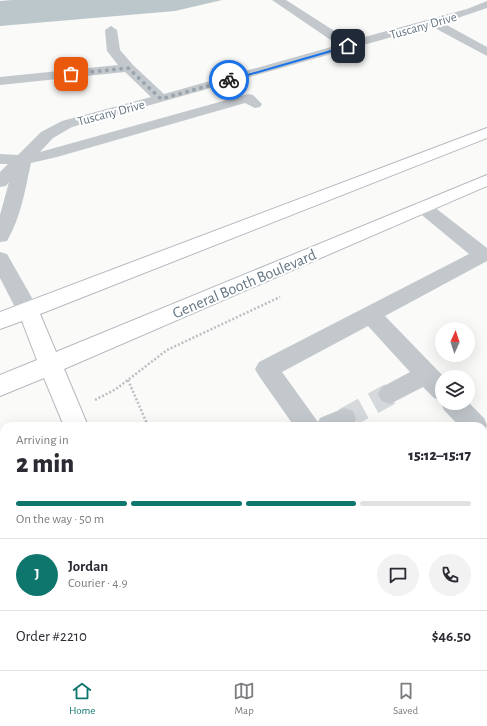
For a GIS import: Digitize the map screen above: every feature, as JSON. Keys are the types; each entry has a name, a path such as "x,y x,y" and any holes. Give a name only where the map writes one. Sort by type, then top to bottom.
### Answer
{"main road":[{"path":"0,322 487,133"},
{"name":"General Booth Boulevard","path":"0,386 487,180"},
{"path":"28,311 49,365 73,419"}],"street":[{"path":"278,0 348,46"},
{"name":"Tuscany Drive","path":"0,182 47,135 66,124 161,99 433,22 487,4"},
{"path":"433,22 487,52"},
{"path":"111,30 114,51 128,68 161,99"},
{"path":"0,81 128,68"},
{"path":"0,159 23,160 51,154 248,98 255,104"},
{"path":"0,236 12,208 23,160"},
{"path":"305,422 267,369 485,256 423,207"},
{"path":"0,260 28,311"},
{"path":"371,314 435,384"},
{"path":"390,394 426,374"},
{"path":"459,410 470,422"}],"path":[{"path":"73,419 116,389 167,350 282,296"},
{"path":"128,380 146,422"}],"shaded area":[{"path":"222,0 175,11 0,26 0,1"}],"tunnel":[{"path":"344,419 390,394"}],"way so far":[{"path":"71,74 128,68 161,99 229,80"}],"route":[{"path":"229,80 348,46"}]}
